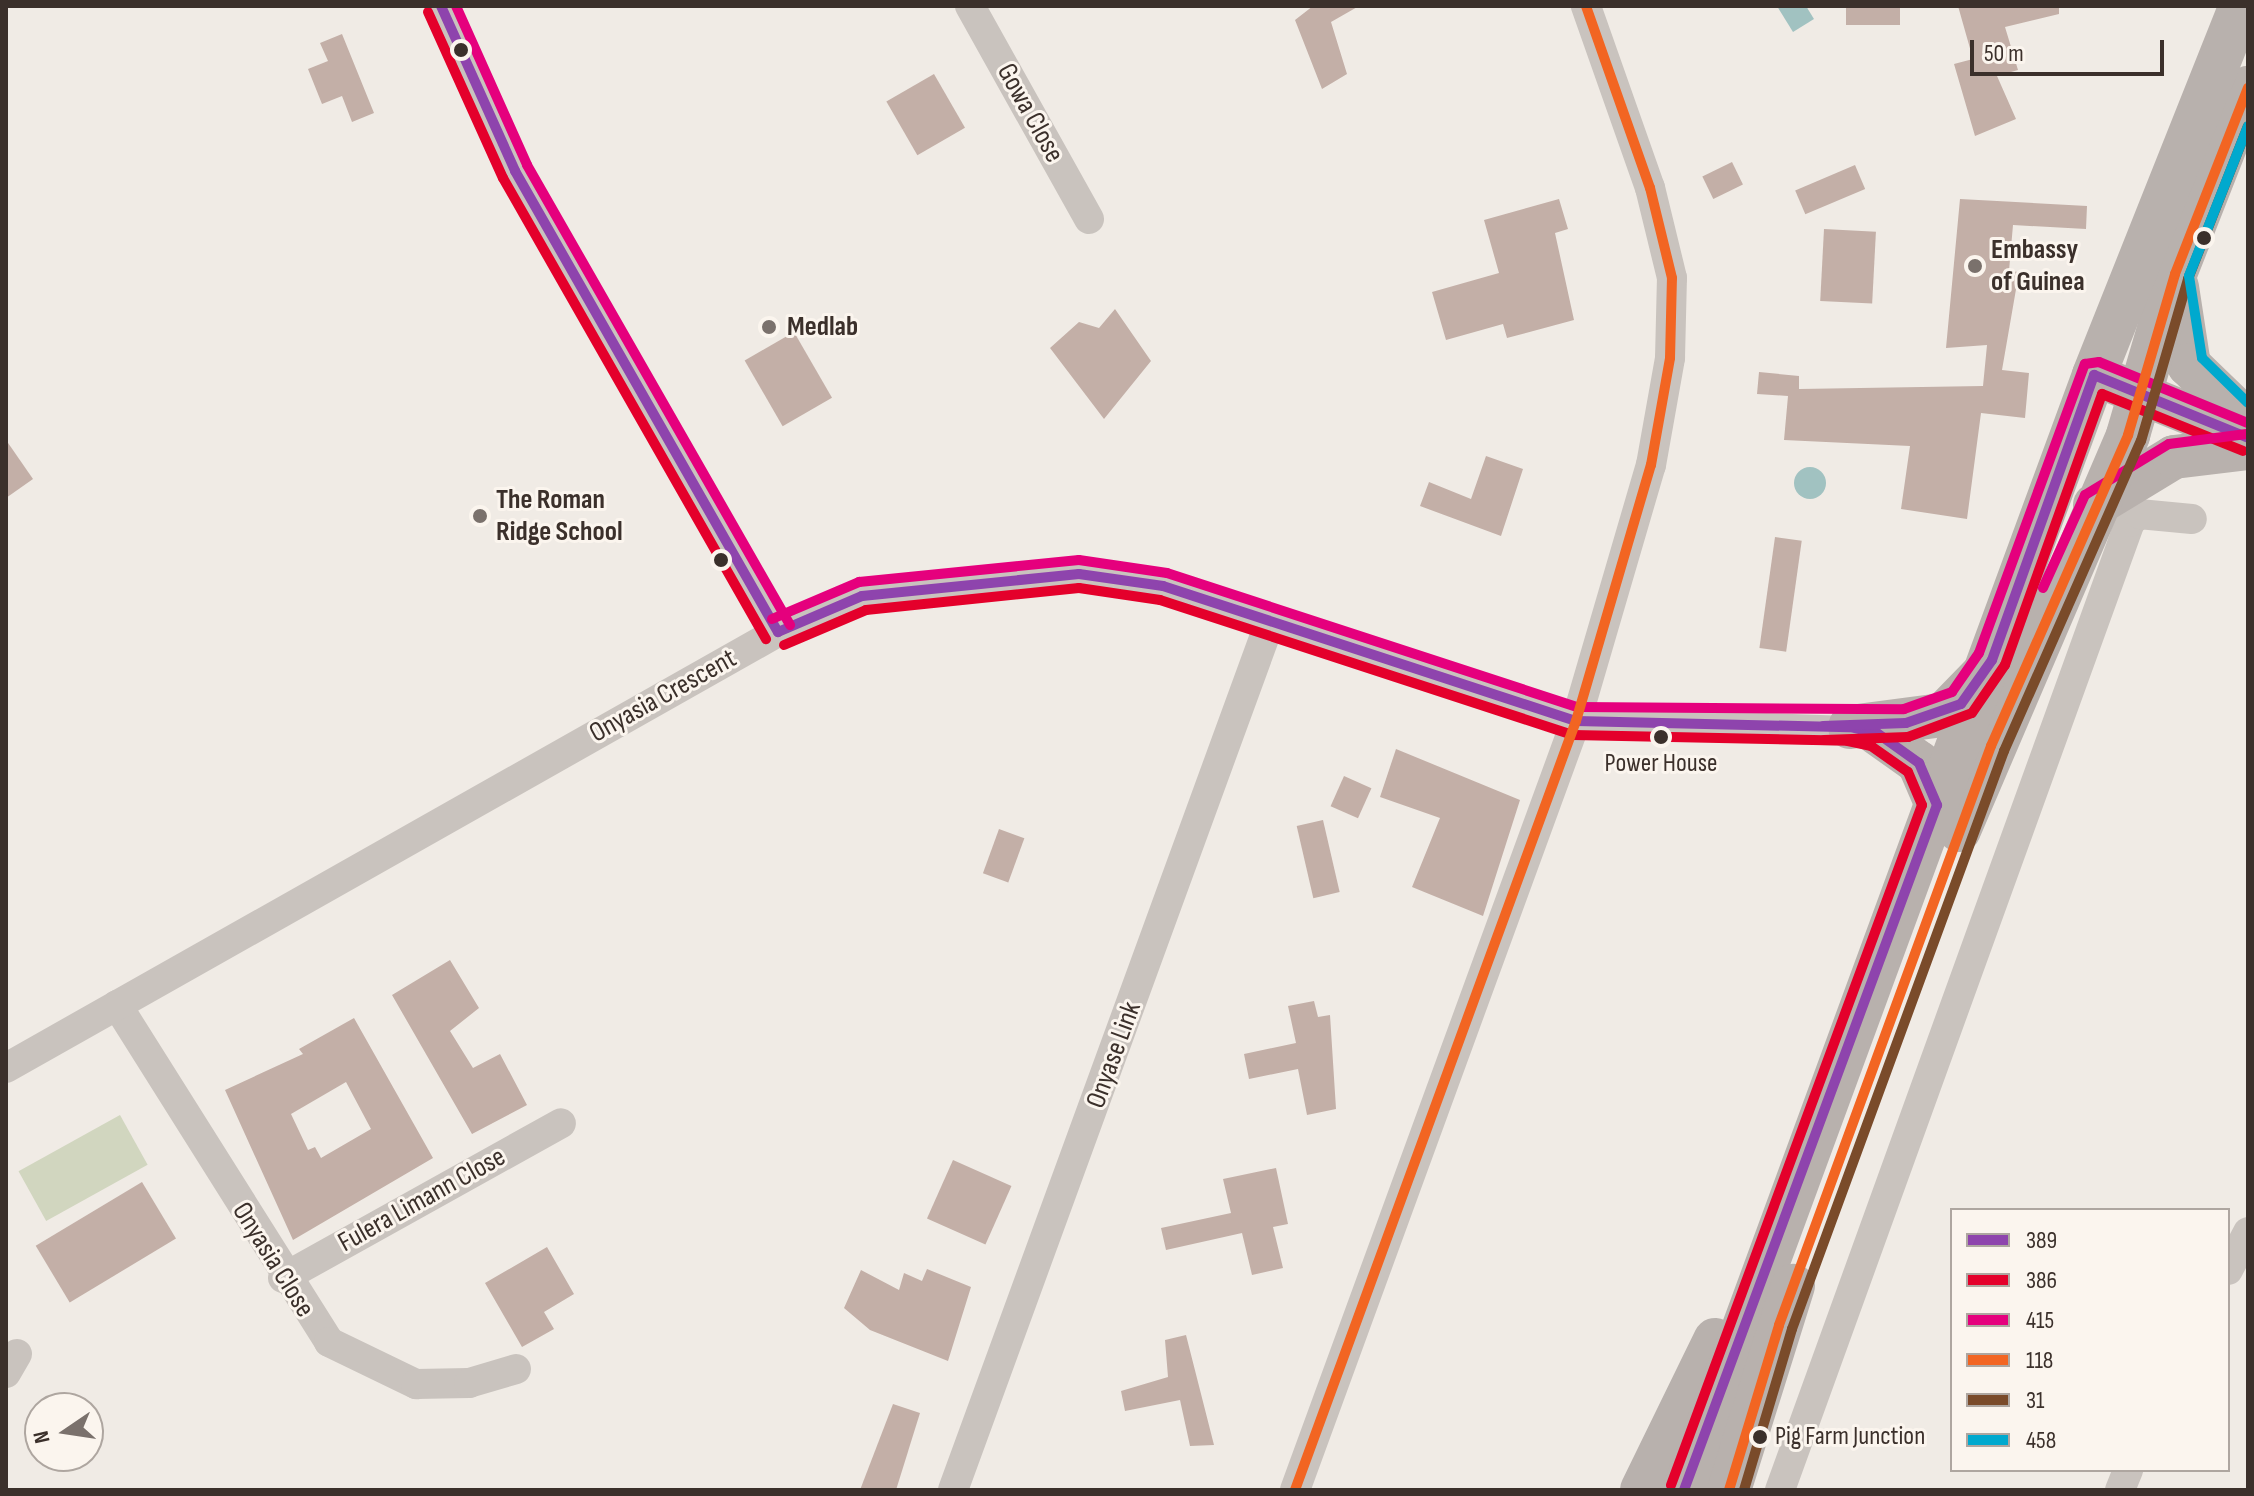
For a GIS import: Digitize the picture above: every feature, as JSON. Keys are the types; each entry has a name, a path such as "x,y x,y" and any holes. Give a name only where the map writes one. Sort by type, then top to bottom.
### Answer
{"main road":[{"path":"1729,1490 1779,1325 1975,742 1992,660 2094,375 2241,6"},
{"path":"1684,1490 1777,1250 1937,805 1975,742 2128,435 2175,274 2248,88"},
{"path":"2175,274 2189,365 2248,422"},
{"path":"2093,506 2174,457 2248,448"},
{"path":"1863,730 1943,715 1961,704 1992,660"},
{"path":"1863,730 1919,763 1937,805"},
{"path":"1642,1490 1731,1306 1777,1250"}],"street":[{"name":"Gowa Close","path":"970,6 1089,219"},
{"path":"1295,1490 1576,721 1651,465 1670,358 1672,278 1650,188 1586,6"},
{"path":"451,11 515,171 778,632"},
{"path":"2094,375 2248,438"},
{"path":"1780,1490 1829,1344 2130,522 2139,514 2192,519"},
{"name":"Onyasia Crescent","path":"6,1068 778,632 862,596 1079,574 1163,586 1576,721 1863,730 1975,742"},
{"name":"Onyase Link","path":"953,1490 1271,619"},
{"name":"Onyasia Close","path":"117,1005 283,1278 329,1342 382,1374 416,1384 469,1383 516,1369"},
{"name":"Fulera Limann Close","path":"283,1278 561,1123"},
{"path":"2230,1266 2248,1232"},
{"path":"1779,1325 1829,1344"}],"green space":[{"path":"120,1115 148,1165 46,1221 19,1171"}],"water":[{"path":"1777,6 1806,6 1814,19 1793,32"},
{"path":"1810,467 1821,472 1826,483 1821,494 1810,499 1799,494 1794,483 1799,472"}],"building":[{"path":"1313,6 1359,6 1331,22 1347,74 1322,89 1295,20"},
{"path":"1846,6 1900,6 1900,25 1846,25"},
{"path":"1958,6 2059,6 2059,14 2005,27 2018,70 1997,76 2016,119 1975,136 1954,64 1973,59"},
{"path":"342,34 374,113 352,122 342,96 322,104 308,69 328,61 320,43"},
{"path":"934,74 965,128 917,155 886,102"},
{"path":"1732,162 1743,184 1713,199 1702,176"},
{"path":"1855,165 1865,189 1805,214 1795,190"},
{"path":"1559,199 1568,229 1555,233 1574,320 1507,338 1503,324 1446,340 1432,292 1499,273 1484,220"},
{"path":"1960,199 2087,206 2086,229 2013,225 2009,271 2019,272 2002,370 2029,373 2025,418 1981,413 1967,519 1901,509 1910,446 1784,440 1788,396 1757,394 1759,372 1799,376 1799,389 1983,386 1987,345 1946,348"},
{"path":"1824,229 1876,232 1872,304 1820,301"},
{"path":"1115,309 1151,361 1104,419 1050,348 1079,322 1099,328"},
{"path":"794,332 832,398 783,426 745,360"},
{"path":"6,440 33,479 6,498"},
{"path":"1486,456 1523,469 1501,536 1420,506 1429,482 1471,499"},
{"path":"1775,537 1802,541 1786,652 1759,648"},
{"path":"1396,749 1520,800 1483,916 1412,887 1440,818 1380,797"},
{"path":"1344,776 1371,788 1358,818 1331,806"},
{"path":"1323,820 1340,892 1313,898 1297,826"},
{"path":"999,829 1024,838 1008,882 983,873"},
{"path":"450,960 479,1008 450,1031 473,1068 500,1054 527,1105 472,1134 392,995"},
{"path":"1314,1001 1318,1017 1330,1015 1336,1109 1307,1115 1298,1069 1249,1079 1244,1054 1296,1043 1288,1006"},
{"path":"354,1018 433,1158 293,1240 225,1090 303,1054 299,1049","holes":["346,1082 371,1129 321,1158 315,1147 308,1150 291,1114"]},
{"path":"953,1160 1011,1186 985,1244 927,1218"},
{"path":"1276,1168 1288,1224 1273,1227 1283,1268 1252,1275 1242,1233 1166,1250 1161,1228 1231,1213 1223,1179"},
{"path":"142,1182 176,1239 70,1302 36,1246"},
{"path":"547,1247 574,1294 544,1312 554,1329 522,1347 485,1283"},
{"path":"927,1269 971,1287 948,1361 870,1330 844,1308 861,1270 899,1290 904,1273 922,1281"},
{"path":"1186,1335 1214,1445 1190,1446 1180,1400 1125,1411 1121,1391 1168,1377 1165,1340"},
{"path":"893,1404 920,1413 896,1490 860,1490"}],"transit line":[{"name":"389","path":"441,6 515,171 778,632"},
{"name":"415","path":"456,6 527,165 790,625"},
{"name":"118","path":"1295,1490 1576,721 1651,465 1670,358 1672,278 1650,188 1586,6"},
{"name":"386","path":"428,12 503,178 766,639"},
{"name":"118","path":"1729,1490 1779,1325 1991,746 2128,435 2175,274 2248,88"},
{"name":"31","path":"1744,1490 1792,1329 2004,751 2141,441 2188,279 2248,126"},
{"name":"458","path":"2248,126 2189,276 2202,358 2248,403"},
{"name":"415","path":"772,619 859,582 1079,560 1167,573 1578,707 1904,709 1952,692 1979,653 2085,364 2099,362 2248,423"},
{"name":"389","path":"1823,726 1906,723 1961,704 1992,660 2094,375 2248,438"},
{"name":"386","path":"1824,740 1908,737 1972,713 2005,665 2102,394 2243,451"},
{"name":"415","path":"2043,588 2085,495 2169,444 2246,434"},
{"name":"389","path":"778,632 862,596 1079,574 1163,586 1576,721 1850,727 1877,733 1919,763 1937,805 1684,1490"},
{"name":"386","path":"784,645 866,610 1079,588 1160,600 1573,735 1848,741 1871,746 1908,772 1922,805 1671,1485"}],"place":[{"name":"Embassy of Guinea","path":"1975,266"},
{"name":"Medlab","path":"769,327"},
{"name":"The Roman Ridge School","path":"480,516"},
{"name":"Power House","path":"1661,737"},
{"name":"Pig Farm Junction","path":"1760,1437"}]}
